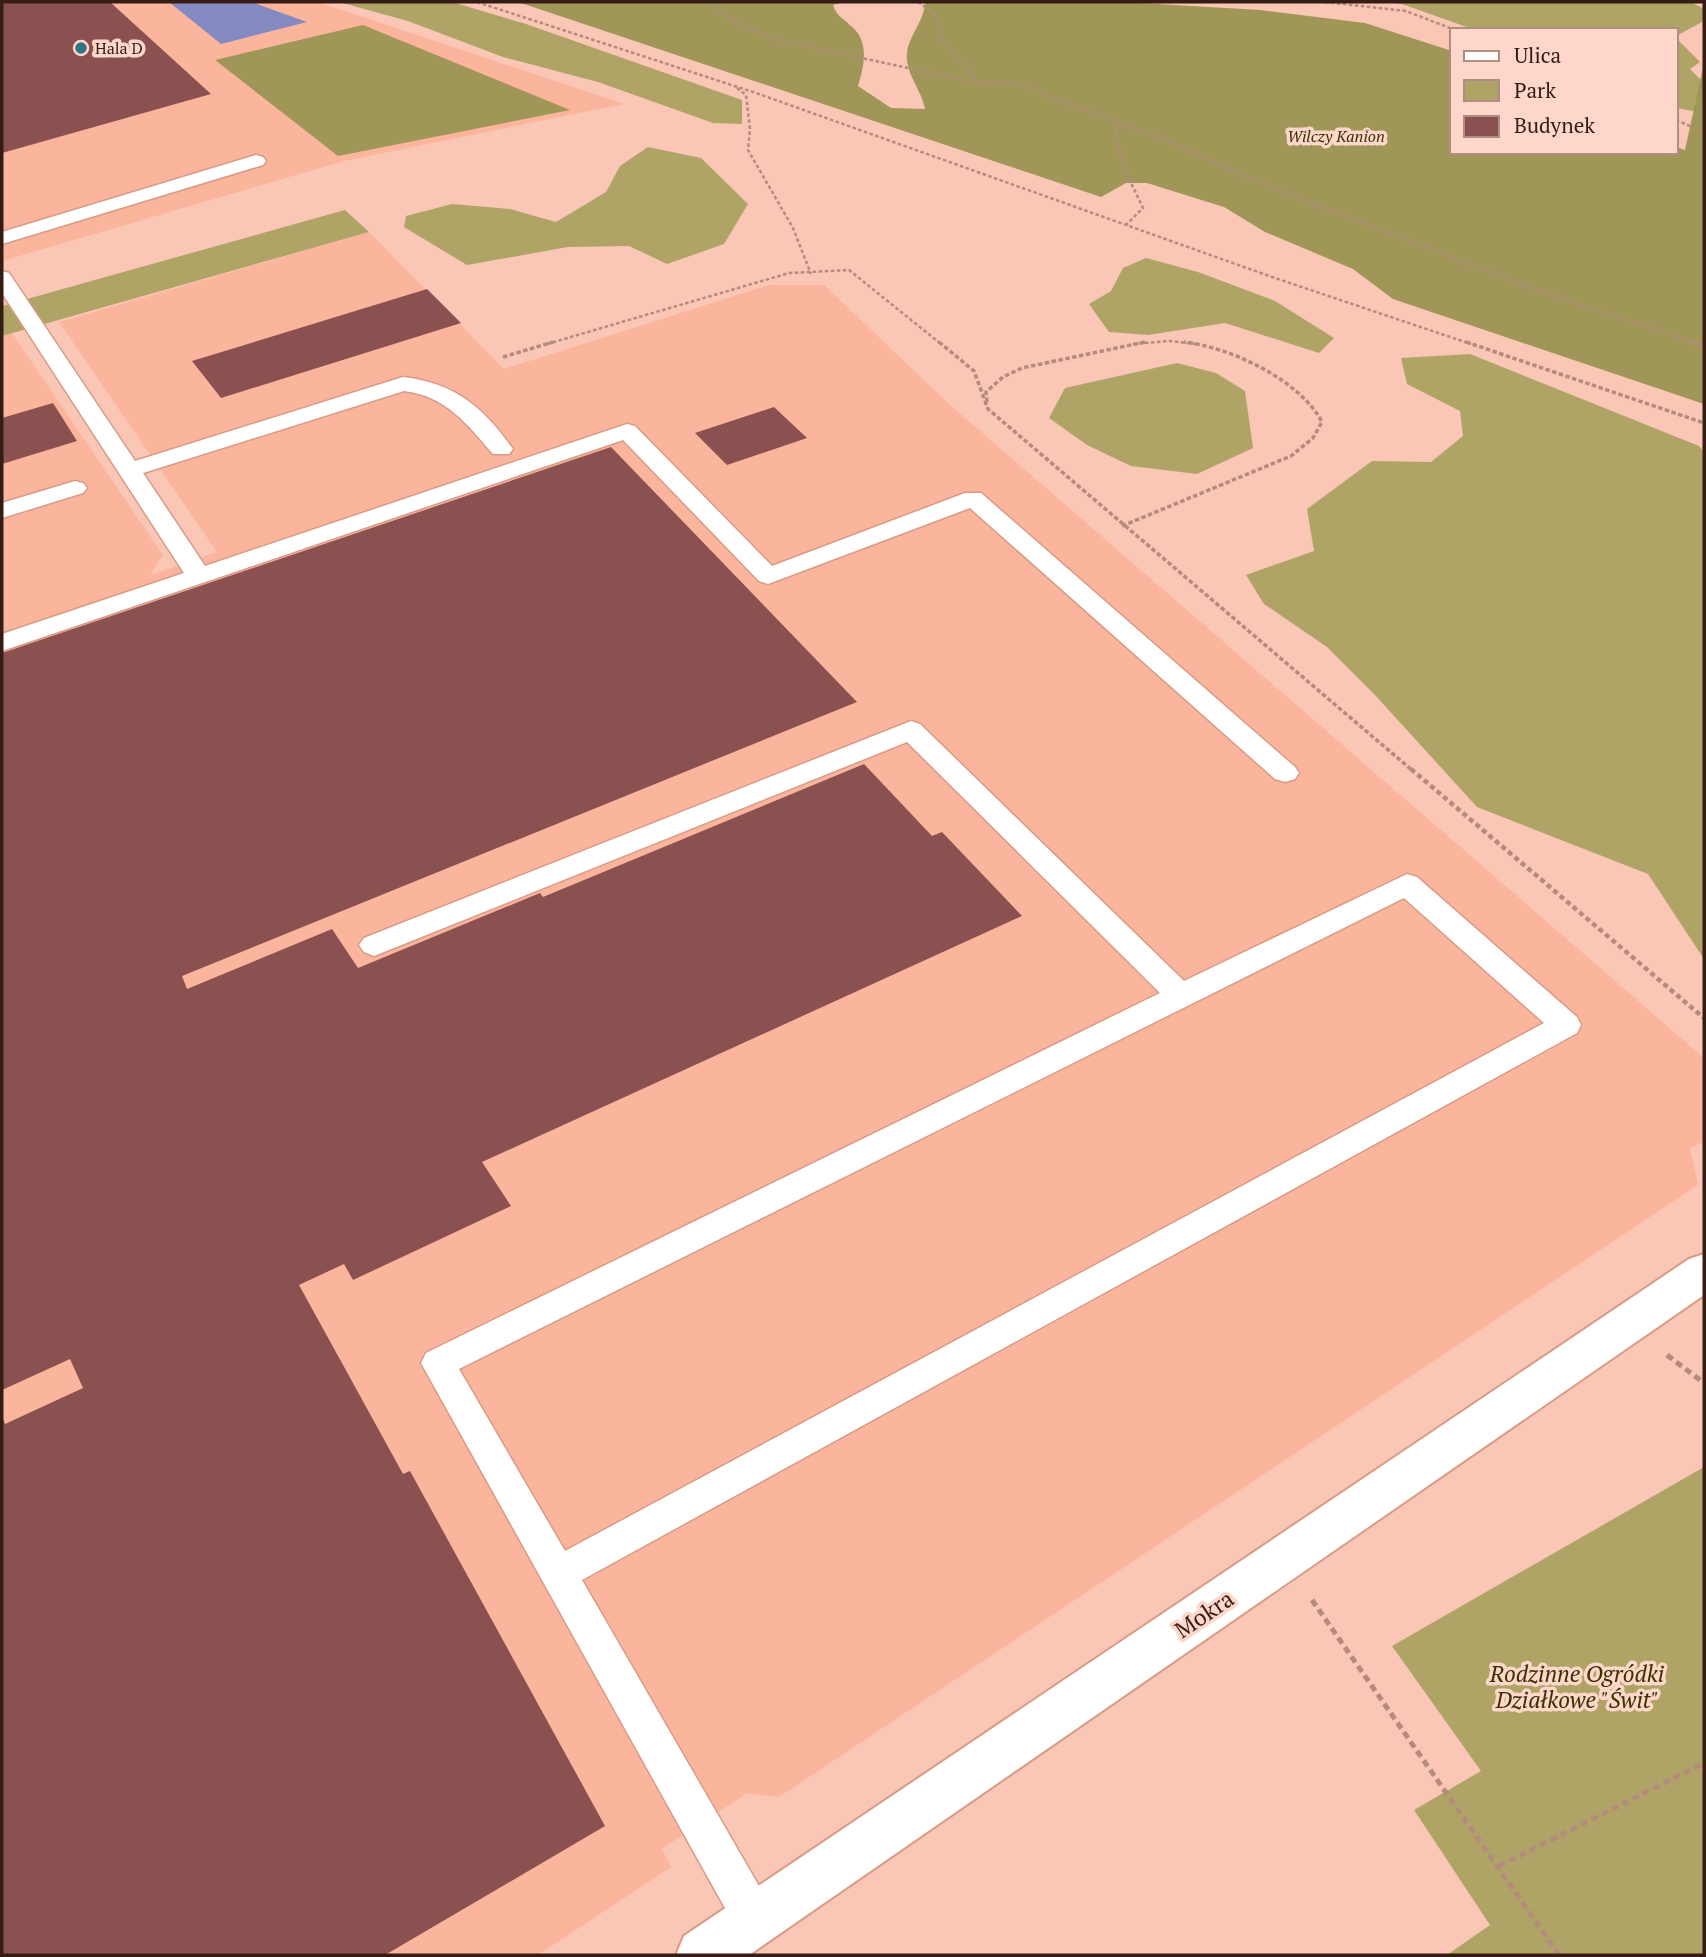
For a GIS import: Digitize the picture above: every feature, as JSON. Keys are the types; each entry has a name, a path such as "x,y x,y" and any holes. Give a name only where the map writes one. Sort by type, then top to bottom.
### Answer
{"street":[{"name":"Mokra","path":"703,1955 1704,1272"}],"lane":[{"path":"2,238 256,161"},
{"path":"2,276 199,576"},
{"path":"129,470 403,384 424,385 444,391 458,401 501,449"},
{"path":"2,643 627,431 768,576 974,498 1285,774"},
{"path":"2,511 75,488"},
{"path":"374,945 911,730 1180,995"},
{"path":"558,1574 1566,1025 1407,884 438,1363 558,1574 755,1920"}],"path":[{"path":"477,2 735,87 1126,225 1704,423"},
{"path":"708,2 741,26 787,42 978,83 1014,83 1160,138 1288,194 1556,297 1704,346"},
{"path":"918,2 937,15 941,40 978,83"},
{"path":"1325,2 1406,11 1450,28"},
{"path":"735,87 746,95 750,129 748,150 793,228 811,274"},
{"path":"1113,121 1123,166 1143,208 1126,225"},
{"path":"1678,121 1704,132"},
{"path":"503,357 789,272 811,274 849,270 974,371 988,409 1122,526 1704,1018"},
{"path":"988,409 986,393 997,378 1018,369 1161,340 1191,341 1214,346 1260,368 1305,397 1318,414 1322,422 1319,432 1309,444 1291,456 1122,526"},
{"path":"1284,1559 1559,1955"},
{"path":"1499,1866 1704,1763"}],"shaded area":[{"path":"2,2 318,2 624,104 344,161 2,261"},
{"path":"369,232 504,369 769,285 824,285 949,404 1704,1058 1704,1141 1690,1149 1698,1185 779,1797 747,1793 662,1849 671,1867 538,1955 2,1955 2,336 12,333 163,555 150,575 217,552 59,322"}],"green space":[{"path":"339,2 452,2 526,24 742,100 742,124 713,123 598,82 503,57 408,21"},
{"name":"Wilczy Kanion","path":"518,2 843,2 833,5 838,15 857,32 863,46 858,86 891,108 925,109 911,75 907,53 925,2 1124,2 1260,10 1365,23 1450,50 1450,154 1678,154 1678,148 1685,150 1704,63 1704,404 1393,299 1353,269 1265,232 1224,207 1147,183 1126,183 1101,197"},
{"path":"1385,2 1691,2 1704,9 1704,21 1678,35 1678,28 1469,28 1402,4"},
{"path":"363,25 570,110 338,156 215,60"},
{"path":"1678,40 1700,62 1690,69 1704,83 1704,113 1678,108"},
{"path":"648,147 701,158 748,204 724,244 667,264 629,246 568,247 467,265 404,227 406,216 452,204 510,209 556,222 606,192 620,166"},
{"path":"345,210 369,232 2,336 2,306"},
{"path":"1146,258 1198,272 1275,301 1334,338 1319,353 1225,323 1148,335 1109,332 1089,304 1111,291 1123,268"},
{"path":"1470,354 1699,446 1704,452 1704,959 1648,874 1477,807 1375,695 1327,647 1264,604 1246,575 1314,551 1307,509 1372,461 1431,462 1463,436 1460,411 1407,384 1401,358"},
{"path":"1177,363 1216,373 1245,391 1253,448 1197,474 1131,466 1087,445 1049,418 1065,388"},
{"name":"Rodzinne Ogródki Działkowe \"Świt\"","path":"1704,1467 1704,1955 1447,1955 1490,1925 1414,1810 1481,1771 1392,1646"}],"water":[{"path":"169,2 251,2 307,22 221,44"}],"building":[{"name":"Hala D","path":"2,2 110,2 211,94 2,153"},
{"path":"427,289 461,323 221,398 192,361"},
{"path":"53,403 77,441 2,464 2,418"},
{"path":"774,407 807,438 727,465 695,433"},
{"path":"611,447 857,702 182,976 187,989 332,929 358,968 540,893 543,897 864,764 932,836 942,832 1022,916 482,1162 511,1206 353,1280 344,1264 299,1285 403,1474 410,1471 605,1826 385,1955 2,1955 2,1417 5,1424 83,1388 70,1359 2,1390 2,653"}],"place":[{"name":"Hala D","path":"81,48"}]}
